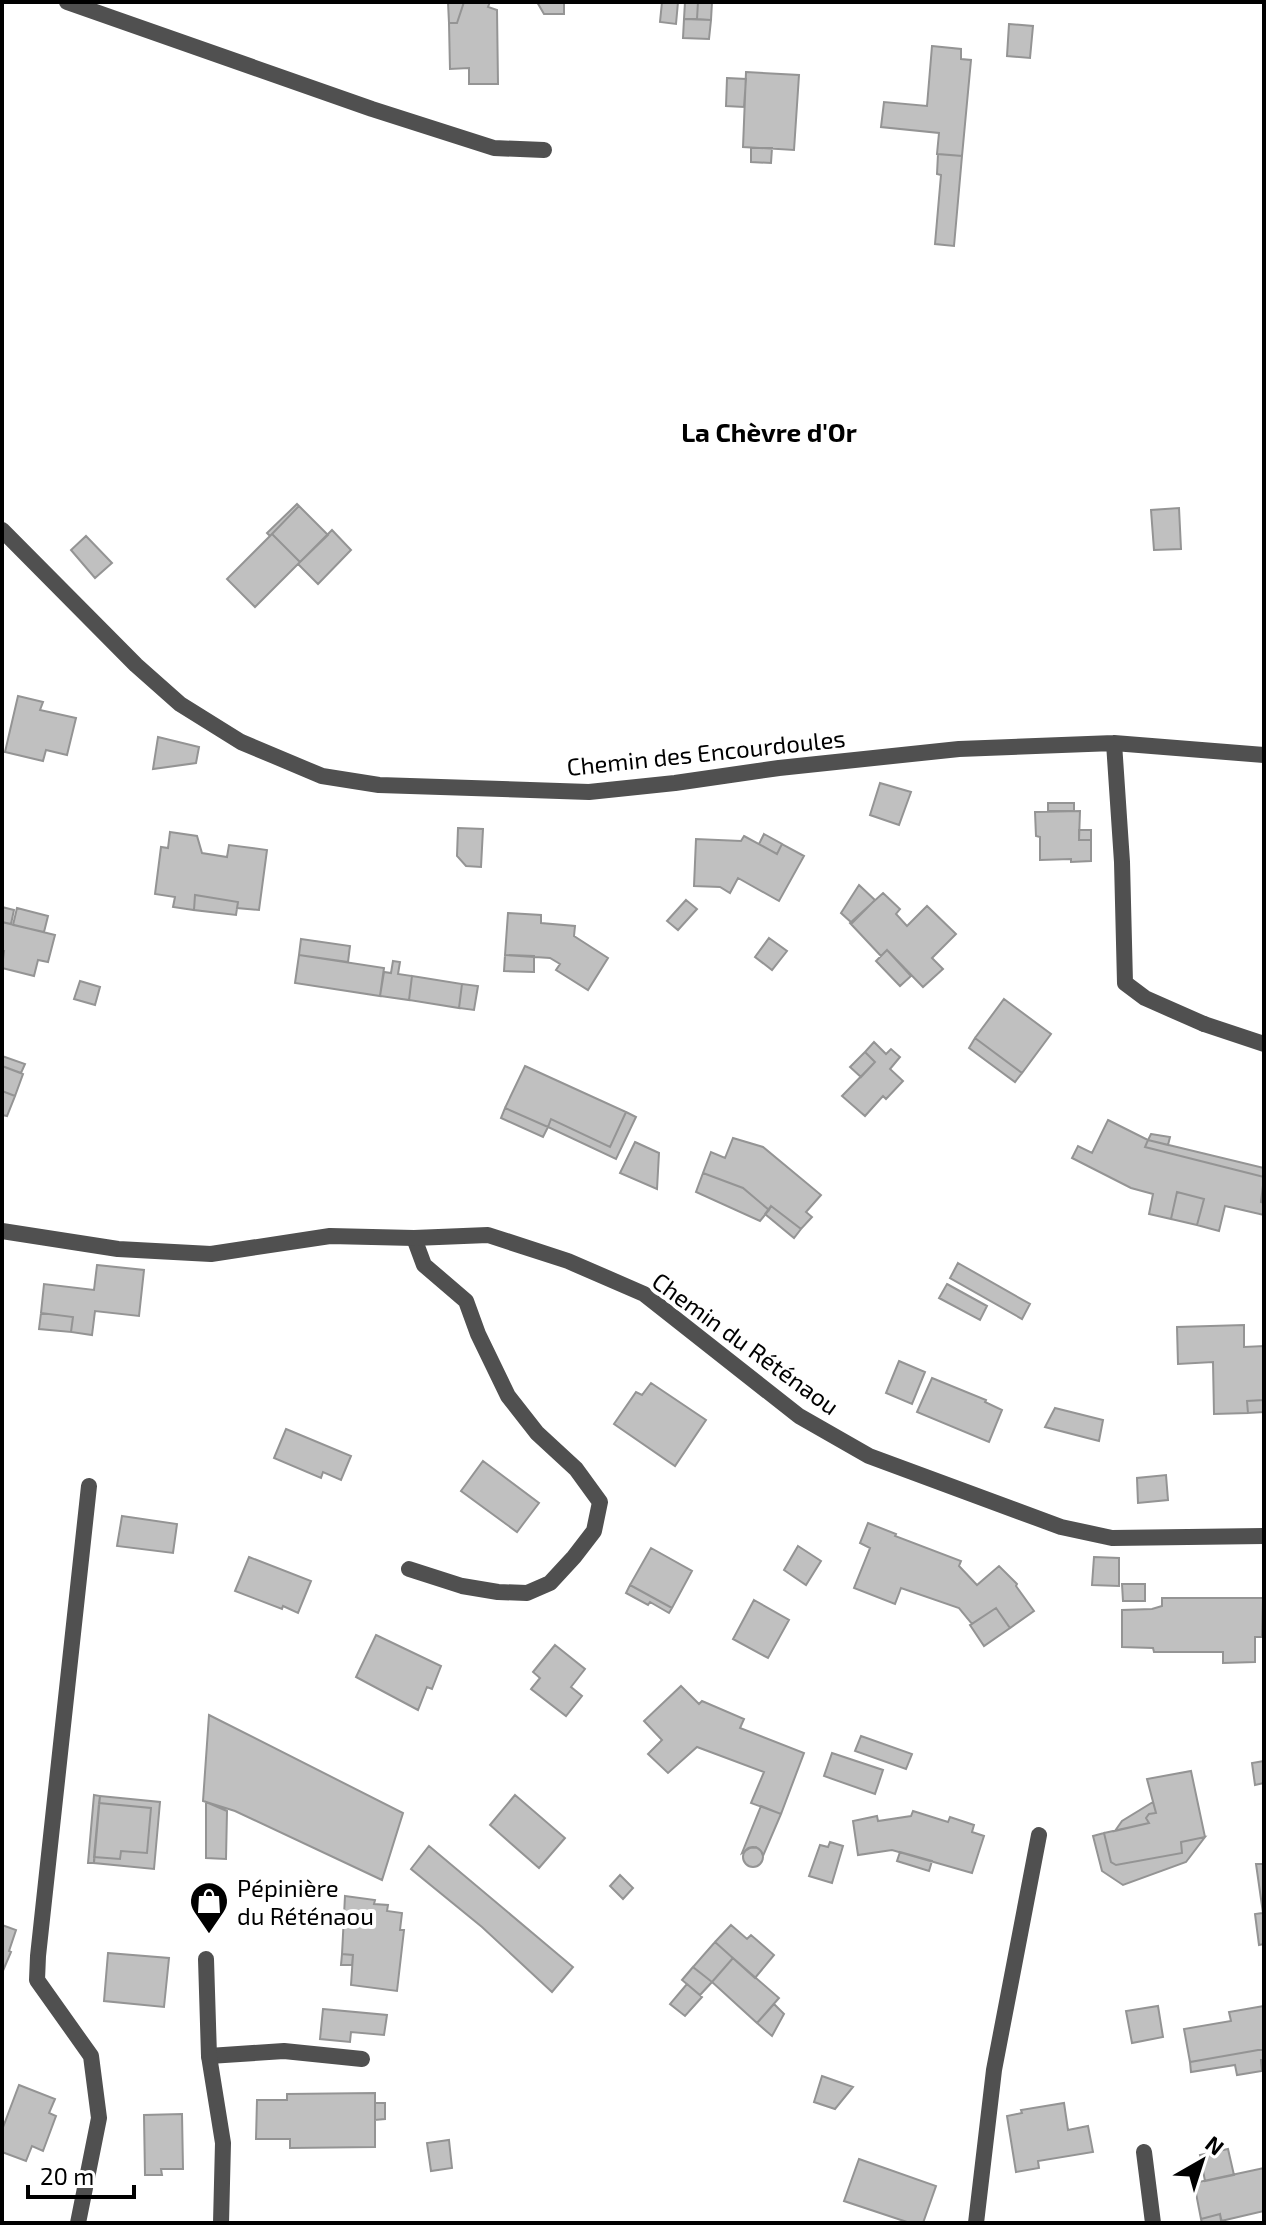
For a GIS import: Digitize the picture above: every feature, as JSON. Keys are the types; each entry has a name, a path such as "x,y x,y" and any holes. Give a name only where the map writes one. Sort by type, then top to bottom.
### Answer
{"street":[{"path":"67,2 372,109 494,148 544,150"},
{"name":"Chemin des Encourdoules","path":"2,530 136,665 180,704 241,742 322,776 379,785 589,792 959,749 1114,743 1264,755"},
{"path":"1114,743 1122,862 1125,983 1145,998 1204,1024 1264,1044"},
{"name":"Chemin du Réténaou","path":"2,1231 118,1249 211,1254 330,1236 414,1238 488,1235 568,1261 644,1294 799,1416 869,1456 1061,1527 1112,1538 1264,1536"},
{"path":"409,1569 462,1586 527,1593 550,1583 588,1540 594,1531 600,1502 576,1469 537,1433 508,1396 466,1301 424,1265 414,1238"},
{"path":"78,2223 99,2118 91,2056 37,1980 89,1486"},
{"path":"976,2223 994,2070 1039,1835"},
{"path":"206,1959 209,2056 223,2143 221,2223"},
{"path":"209,2056 284,2051 362,2059"},
{"path":"1144,2152 1153,2223"}],"building":[{"path":"448,2 464,2 457,23 449,23"},
{"path":"464,2 490,2 488,7 497,10 498,84 469,84 469,68 450,69 449,23 457,23"},
{"path":"537,2 564,2 564,14 544,14"},
{"path":"662,2 678,2 676,24 660,22"},
{"path":"685,2 698,2 697,19 684,19"},
{"path":"698,2 712,2 711,20 697,19"},
{"path":"684,19 711,20 709,39 683,38"},
{"path":"1009,24 1033,26 1030,58 1007,56"},
{"path":"932,46 961,49 961,59 971,60 962,156 937,154 939,133 881,127 884,102 927,106"},
{"path":"746,72 799,75 794,150 743,147"},
{"path":"727,78 746,79 744,107 726,106"},
{"path":"751,148 772,148 771,163 751,162"},
{"path":"938,154 962,156 954,246 935,244 941,175 937,174"},
{"path":"297,504 299,506 270,536 267,533"},
{"path":"299,506 328,535 300,562 272,534"},
{"path":"1179,508 1181,549 1154,550 1151,510"},
{"path":"332,530 351,550 318,584 298,564"},
{"path":"272,534 300,562 255,607 227,579"},
{"path":"86,536 112,563 95,578 71,550"},
{"path":"18,696 43,702 40,710 76,718 67,755 46,750 43,761 5,752"},
{"path":"158,737 199,747 196,763 153,769"},
{"path":"880,783 911,792 899,825 870,815"},
{"path":"1048,803 1074,803 1074,811 1048,811"},
{"path":"1080,811 1079,840 1091,840 1091,861 1040,860 1035,812"},
{"path":"458,828 483,829 481,867 466,866 457,856"},
{"path":"1079,830 1091,830 1091,840 1079,840"},
{"path":"170,832 197,836 202,853 227,857 229,845 267,850 259,910 237,908 238,902 195,895 194,910 173,907 175,897 155,894 161,847 168,848"},
{"path":"764,834 782,844 777,854 759,844"},
{"path":"744,836 777,854 782,844 804,856 779,901 738,878 730,893 720,887 694,886 696,839 741,841"},
{"path":"859,885 875,900 852,923 841,913"},
{"path":"883,893 900,909 896,914 907,926 927,906 956,934 932,958 943,969 923,987 887,950 881,956 850,923"},
{"path":"195,895 238,902 236,915 194,910"},
{"path":"686,900 697,909 678,930 667,921"},
{"path":"2,907 14,910 11,924 2,922"},
{"path":"17,908 48,916 44,932 13,925"},
{"path":"508,913 541,915 541,923 575,926 574,936 608,958 588,990 556,970 560,964 550,958 505,955"},
{"path":"2,922 55,935 48,962 38,960 34,976 2,968"},
{"path":"769,938 787,951 772,970 755,957"},
{"path":"301,939 350,946 348,962 299,955"},
{"path":"887,950 911,976 900,986 876,961"},
{"path":"299,955 384,968 380,996 295,983"},
{"path":"505,955 534,956 534,972 504,971"},
{"path":"393,961 400,962 398,974 412,976 409,1000 380,996 384,972 391,973"},
{"path":"412,976 462,984 459,1008 409,1000"},
{"path":"80,981 100,987 95,1005 74,999"},
{"path":"462,984 478,986 474,1010 459,1008"},
{"path":"1004,999 1051,1034 1022,1073 975,1038"},
{"path":"975,1038 1022,1073 1015,1082 969,1048"},
{"path":"874,1042 886,1054 891,1049 900,1057 890,1069 903,1081 886,1099 883,1096 865,1116 842,1096 875,1062 865,1052"},
{"path":"865,1052 875,1062 861,1077 850,1067"},
{"path":"2,1056 25,1064 21,1073 2,1066"},
{"path":"2,1066 23,1074 15,1096 2,1091"},
{"path":"525,1066 626,1112 610,1147 551,1119 548,1127 505,1108"},
{"path":"2,1091 15,1096 7,1116 2,1115"},
{"path":"505,1108 548,1127 543,1137 501,1118"},
{"path":"626,1112 636,1117 616,1159 548,1127 551,1119 610,1147"},
{"path":"1108,1120 1148,1140 1145,1147 1264,1177 1261,1202 1264,1203 1264,1215 1225,1206 1219,1231 1197,1225 1204,1199 1177,1192 1171,1219 1149,1214 1153,1194 1131,1188 1072,1158 1078,1146 1092,1153"},
{"path":"1151,1134 1170,1137 1168,1145 1148,1140"},
{"path":"733,1138 763,1147 821,1195 806,1212 812,1217 801,1229 771,1206 769,1210 743,1188 703,1173 711,1152 725,1158"},
{"path":"1148,1140 1264,1168 1264,1177 1145,1147"},
{"path":"635,1142 659,1153 657,1189 620,1173"},
{"path":"703,1173 743,1188 769,1210 760,1221 696,1192"},
{"path":"1177,1192 1204,1199 1197,1225 1171,1219"},
{"path":"771,1206 801,1229 794,1238 765,1214"},
{"path":"958,1263 1030,1304 1022,1319 950,1278"},
{"path":"97,1265 144,1270 139,1316 95,1311 92,1335 71,1332 73,1317 41,1313 44,1284 94,1290"},
{"path":"947,1284 987,1306 980,1320 939,1298"},
{"path":"41,1313 73,1317 71,1332 39,1329"},
{"path":"1244,1325 1244,1347 1264,1346 1264,1400 1247,1401 1248,1413 1214,1414 1213,1362 1178,1364 1177,1327"},
{"path":"899,1361 925,1372 912,1404 886,1393"},
{"path":"932,1378 986,1400 1002,1410 989,1442 917,1412"},
{"path":"651,1383 706,1420 675,1466 614,1424 636,1392 642,1395"},
{"path":"1264,1400 1264,1412 1248,1413 1247,1401"},
{"path":"1055,1408 1103,1420 1099,1441 1045,1427"},
{"path":"286,1429 351,1456 341,1480 323,1472 321,1478 274,1458"},
{"path":"483,1461 539,1503 517,1532 461,1491"},
{"path":"1166,1475 1168,1500 1138,1503 1137,1478"},
{"path":"122,1516 177,1524 173,1553 117,1546"},
{"path":"868,1523 961,1561 959,1566 977,1585 999,1566 1017,1584 1034,1611 1010,1628 996,1608 972,1624 959,1608 901,1588 895,1604 854,1588 870,1548 860,1543"},
{"path":"798,1546 821,1561 806,1585 784,1570"},
{"path":"651,1548 692,1571 672,1608 630,1585"},
{"path":"249,1557 311,1581 298,1613 235,1591"},
{"path":"1094,1557 1119,1558 1119,1586 1092,1585"},
{"path":"1122,1584 1145,1584 1145,1601 1123,1601"},
{"path":"630,1585 672,1608 669,1613 626,1593"},
{"path":"1162,1598 1263,1598 1262,1637 1255,1637 1255,1662 1223,1663 1223,1652 1154,1652 1153,1648 1122,1647 1122,1610 1162,1606"},
{"path":"754,1600 789,1620 768,1658 733,1639"},
{"path":"996,1608 1010,1628 984,1646 970,1625"},
{"path":"376,1635 441,1666 432,1689 427,1687 418,1710 356,1677"},
{"path":"555,1645 585,1669 571,1687 582,1696 566,1716 531,1689 540,1678 533,1672"},
{"path":"681,1686 699,1704 702,1701 744,1719 740,1728 804,1753 781,1814 751,1803 764,1772 697,1747 668,1773 648,1754 662,1740 644,1721"},
{"path":"209,1715 403,1813 382,1880 235,1811 203,1801"},
{"path":"861,1736 912,1754 906,1769 855,1751"},
{"path":"832,1753 883,1770 875,1794 824,1776"},
{"path":"1264,1761 1264,1783 1255,1785 1252,1763"},
{"path":"1191,1771 1205,1837 1181,1842 1182,1853 1116,1865 1111,1862 1104,1833 1149,1823 1146,1818 1156,1813 1147,1779"},
{"path":"94,1795 100,1796 94,1863 88,1863"},
{"path":"515,1795 565,1838 539,1868 490,1825"},
{"path":"100,1796 160,1802 154,1869 94,1863 94,1857 120,1859 121,1851 147,1853 151,1808 99,1803"},
{"path":"206,1802 227,1811 226,1859 206,1858"},
{"path":"1153,1802 1156,1813 1146,1818 1149,1823 1115,1831 1122,1821"},
{"path":"99,1803 151,1808 147,1853 121,1851 120,1859 94,1857"},
{"path":"761,1806 781,1814 763,1856 756,1847 742,1853"},
{"path":"913,1811 948,1822 950,1817 974,1825 972,1832 984,1836 972,1873 892,1850 858,1855 853,1821 877,1816 878,1821 911,1816"},
{"path":"1104,1833 1111,1862 1116,1865 1182,1853 1181,1842 1205,1837 1186,1862 1123,1885 1102,1871 1093,1836"},
{"path":"830,1842 843,1846 832,1883 809,1876 820,1845 828,1847"},
{"path":"429,1846 573,1967 552,1992 482,1927 411,1869"},
{"path":"753,1847 760,1850 763,1857 760,1864 753,1867 746,1864 743,1857 746,1850"},
{"path":"900,1852 932,1861 929,1871 897,1861"},
{"path":"1256,1864 1264,1864 1264,1913 1263,1913"},
{"path":"620,1875 633,1888 623,1899 610,1886"},
{"path":"345,1896 375,1900 374,1904 388,1905 387,1911 402,1913 400,1930 404,1930 397,1991 351,1985 353,1955 342,1954"},
{"path":"1263,1913 1264,1944 1259,1945 1255,1914"},
{"path":"2,1925 16,1930 2,1973"},
{"path":"731,1925 747,1939 751,1935 774,1955 755,1978 715,1942"},
{"path":"715,1942 733,1958 712,1982 693,1967"},
{"path":"108,1953 169,1958 164,2007 104,2001"},
{"path":"342,1954 353,1955 352,1965 341,1965"},
{"path":"733,1958 779,1998 757,2023 712,1982"},
{"path":"693,1967 712,1982 700,1995 682,1980"},
{"path":"687,1984 702,1997 685,2016 670,2004"},
{"path":"774,2004 784,2014 772,2036 757,2023"},
{"path":"1158,2006 1163,2037 1132,2043 1126,2011"},
{"path":"1264,2006 1264,2049 1190,2062 1184,2029 1231,2021 1229,2012"},
{"path":"323,2009 387,2015 384,2035 351,2032 350,2042 320,2039"},
{"path":"1264,2049 1262,2071 1237,2075 1235,2065 1191,2072 1190,2062"},
{"path":"822,2076 853,2087 835,2109 814,2102"},
{"path":"19,2085 55,2099 49,2113 56,2116 43,2151 32,2146 26,2161 2,2152 2,2130"},
{"path":"375,2093 375,2147 290,2148 290,2139 256,2139 257,2100 287,2100 287,2094"},
{"path":"375,2103 385,2103 385,2119 375,2120"},
{"path":"1064,2103 1068,2130 1088,2126 1093,2152 1038,2161 1039,2168 1016,2172 1007,2116 1022,2113 1021,2110"},
{"path":"182,2114 183,2169 161,2169 162,2175 145,2175 144,2115"},
{"path":"449,2140 452,2168 431,2171 427,2143"},
{"path":"1228,2149 1234,2175 1205,2181 1200,2155"},
{"path":"859,2159 936,2186 923,2223 910,2223 844,2201"},
{"path":"1264,2168 1264,2211 1221,2221 1220,2214 1201,2219 1194,2183"},
{"path":"1220,2214 1222,2223 1202,2223 1201,2219"}],"place":[{"name":"Pépinière du Réténaou","path":"209,1935"}],"district":[{"name":"La Chèvre d'Or","path":"769,431"}]}
